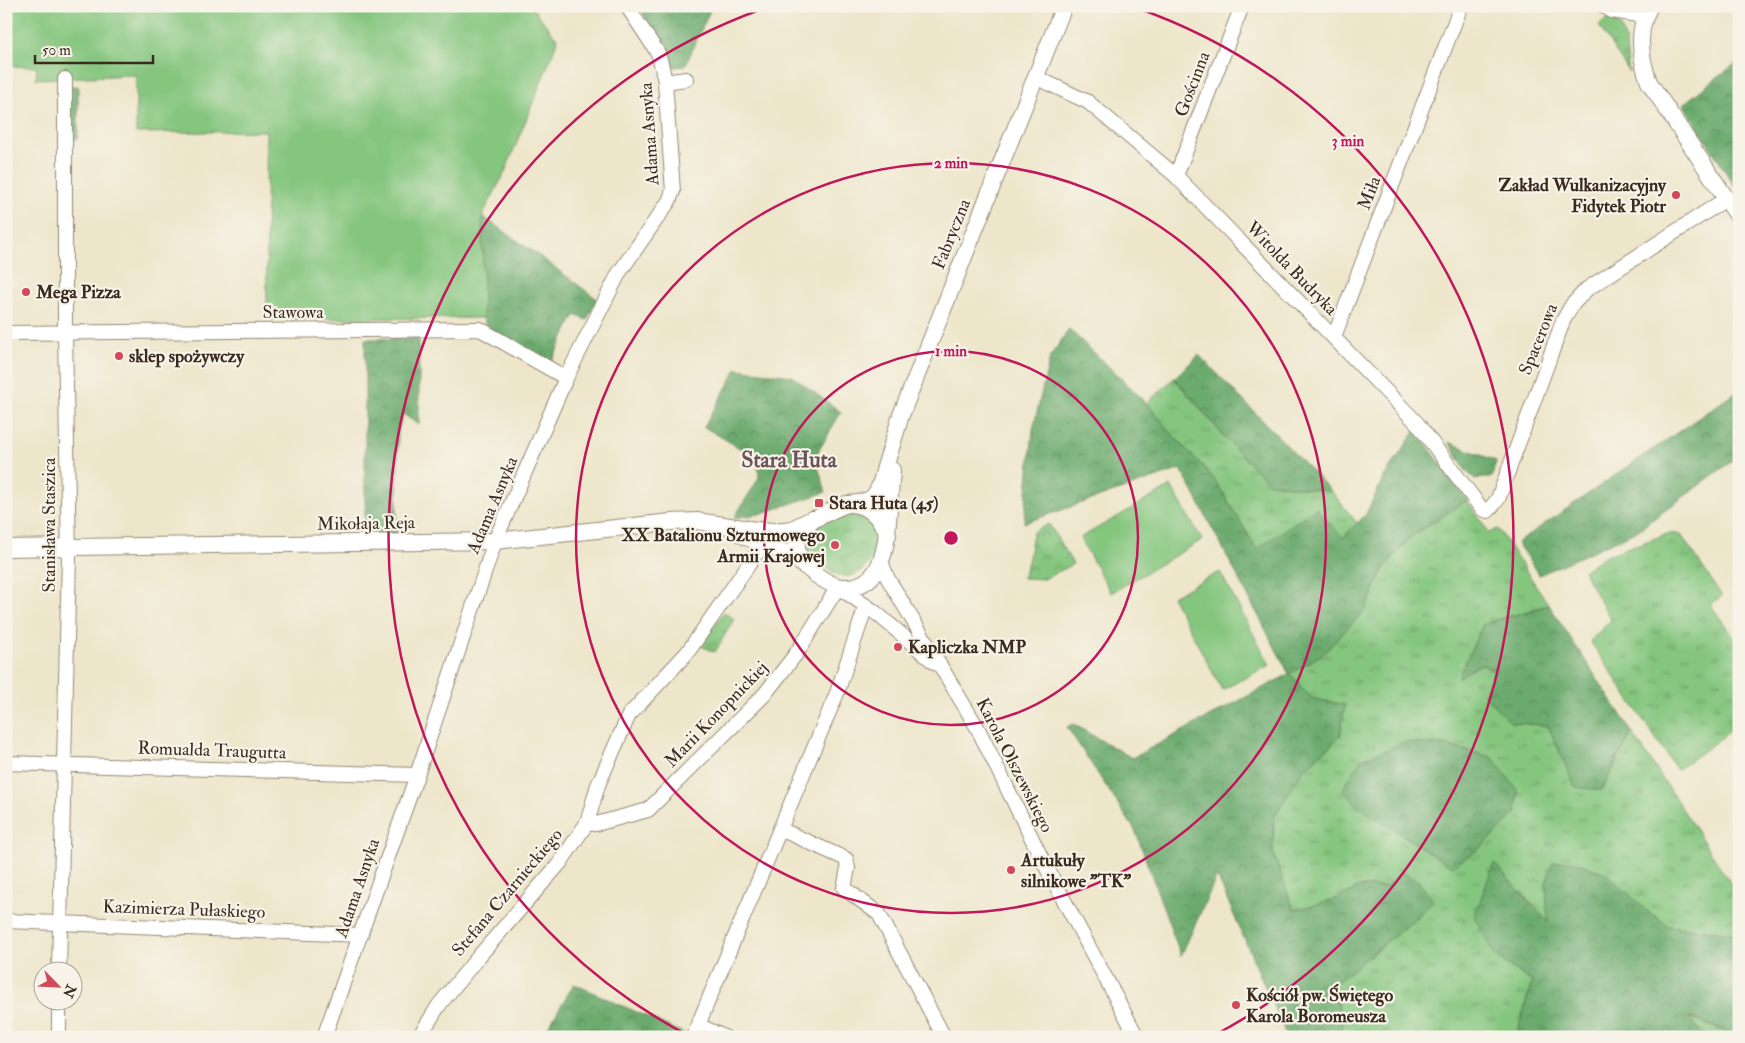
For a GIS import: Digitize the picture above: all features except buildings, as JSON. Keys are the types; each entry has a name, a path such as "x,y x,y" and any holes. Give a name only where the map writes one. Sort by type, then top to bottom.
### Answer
{"street":[{"name":"Adama Asnyka","path":"324,1037 417,775 495,541 566,378 619,273 669,201 673,191 665,82 658,53 627,6"},
{"name":"Fabryczna","path":"847,504 864,502 874,496 882,479 901,415 1064,6"},
{"name":"Gościnna","path":"1176,176 1242,6"},
{"name":"Miła","path":"1334,337 1461,6"},
{"path":"1604,6 1612,11 1643,10 1640,40 1642,63 1649,82 1739,218"},
{"name":"Witolda Budryka","path":"1036,77 1088,102 1176,176 1417,423 1482,509 1488,511 1493,506"},
{"name":"Stanisława Staszica","path":"59,960 69,547 65,332 66,79"},
{"path":"665,82 686,79"},
{"name":"Spacerowa","path":"1493,506 1498,499 1563,321 1572,305 1587,289 1726,199"},
{"name":"Stawowa","path":"6,333 480,329 566,378"},
{"name":"Fabryczna","path":"888,535 892,472 891,451"},
{"path":"847,504 859,506 873,513 882,522 888,535 886,548 876,572 863,582 848,587 838,587 807,569 791,555 746,537 725,526 776,531 792,529 847,504"},
{"path":"807,569 798,554 797,543 804,527 812,519"},
{"name":"Mikołaja Reja","path":"6,548 495,541 671,522 697,521 725,526"},
{"path":"763,544 776,531"},
{"name":"Stefana Czarnieckiego","path":"419,1037 439,1005 560,864 587,823 598,785 629,715 687,654 763,544"},
{"name":"Karola Olszewskiego","path":"881,561 887,577 977,727 1042,859 1137,1037"},
{"name":"Karola Olszewskiego","path":"838,587 875,612 943,670"},
{"name":"Marii Konopnickiej","path":"587,823 596,824 648,810 769,689 796,654 838,587"},
{"path":"724,1037 696,1031 837,693 866,606"},
{"name":"Romualda Traugutta","path":"6,764 65,764 417,775"},
{"path":"780,828 846,859 848,868 844,888 879,914 944,1037"},
{"name":"Kazimierza Pułaskiego","path":"6,921 361,935"},
{"path":"58,1037 59,1010"}],"green space":[{"path":"6,6 531,6 558,40 505,172 482,216 483,318 267,319 266,131 136,133 136,75 36,79 37,67 6,66"},
{"path":"638,6 712,6 685,66 674,67 671,54"},
{"path":"1609,17 1616,21 1624,34 1629,72 1599,26"},
{"path":"1739,61 1739,193 1683,104"},
{"path":"78,86 78,138 70,143 69,87"},
{"path":"482,216 597,299 587,320 575,315 550,364 487,328 483,318"},
{"path":"1069,329 1147,403 1168,430 1213,477 1257,549 1316,508 1343,538 1366,514 1384,477 1416,430 1467,500 1411,537 1384,568 1365,610 1323,654 1290,674 1311,698 1345,705 1340,737 1303,770 1274,817 1273,853 1294,910 1331,901 1360,887 1386,887 1402,872 1419,882 1433,901 1415,919 1332,986 1343,1023 1341,1037 1287,1037 1217,876 1181,956 1135,830 1067,727 1073,724 1132,758 1289,674 1181,469 1024,523 1033,429 1050,357"},
{"path":"419,338 419,425 403,414 398,431 397,534 365,534 365,339"},
{"path":"1199,355 1332,492 1269,483 1227,440 1174,378"},
{"path":"737,369 792,376 841,412 815,457 826,492 759,514 734,518 759,478 757,458 704,427"},
{"path":"1174,378 1227,440 1269,483 1332,492 1357,523 1343,538 1275,538 1257,550 1213,477 1168,430 1147,403"},
{"path":"1739,390 1739,456 1637,531 1539,575 1517,543"},
{"path":"1449,442 1496,461 1492,477 1475,479 1466,471"},
{"path":"1171,486 1202,540 1111,593 1080,538"},
{"path":"1467,500 1489,533 1498,529 1549,605 1483,624 1459,677 1481,664 1495,671 1510,722 1548,726 1576,787 1602,790 1632,732 1739,896 1739,934 1669,926 1647,911 1546,883 1548,923 1495,956 1532,982 1516,1037 1341,1037 1343,1023 1332,986 1415,919 1386,887 1360,887 1331,901 1294,910 1273,853 1274,817 1303,770 1340,737 1345,705 1311,698 1289,674 1323,654 1365,610 1384,568 1411,537","holes":["1518,791 1516,814 1479,849"]},
{"path":"850,515 861,516 871,522 876,530 877,540 875,551 863,569 854,575 841,576 821,565 812,556 808,551 807,540 809,534 818,526"},
{"path":"1049,524 1073,564 1044,579 1023,578 1029,558 1033,532"},
{"path":"1670,533 1681,535 1722,596 1710,604 1739,644 1739,725 1677,770 1590,641 1611,620 1583,571 1604,556"},
{"path":"1220,572 1270,665 1222,690 1172,596"},
{"path":"1549,605 1632,732 1601,790 1575,787 1548,726 1510,722 1484,695 1495,671 1481,664 1458,678 1483,624"},
{"path":"724,612 734,619 715,652 701,646"},
{"path":"1407,742 1446,745 1492,757 1518,791 1516,814 1479,849 1452,867 1357,806 1343,789 1361,759"},
{"path":"1573,861 1606,873 1647,911 1669,926 1739,934 1739,1037 1688,1016 1705,1037 1516,1037 1532,982 1495,956 1474,917 1494,863 1548,922 1546,883 1553,862"},
{"path":"574,984 690,1036 542,1037"},
{"path":"1686,1016 1737,1037 1705,1037"}],"place":[{"name":"Zakład Wulkanizacyjny Fidytek Piotr","path":"1676,195"},
{"name":"Mega Pizza","path":"26,292"},
{"name":"sklep spożywczy","path":"119,356"},
{"name":"Stara Huta (45)","path":"819,503"},
{"name":"XX Batalionu Szturmowego Armii Krajowej","path":"835,545"},
{"name":"Kapliczka NMP","path":"898,647"},
{"name":"Artukuły silnikowe \"TK\"","path":"1011,870"},
{"name":"Kościół pw. Świętego Karola Boromeusza","path":"1236,1005"}],"district":[{"name":"Stara Huta","path":"789,459"}]}
